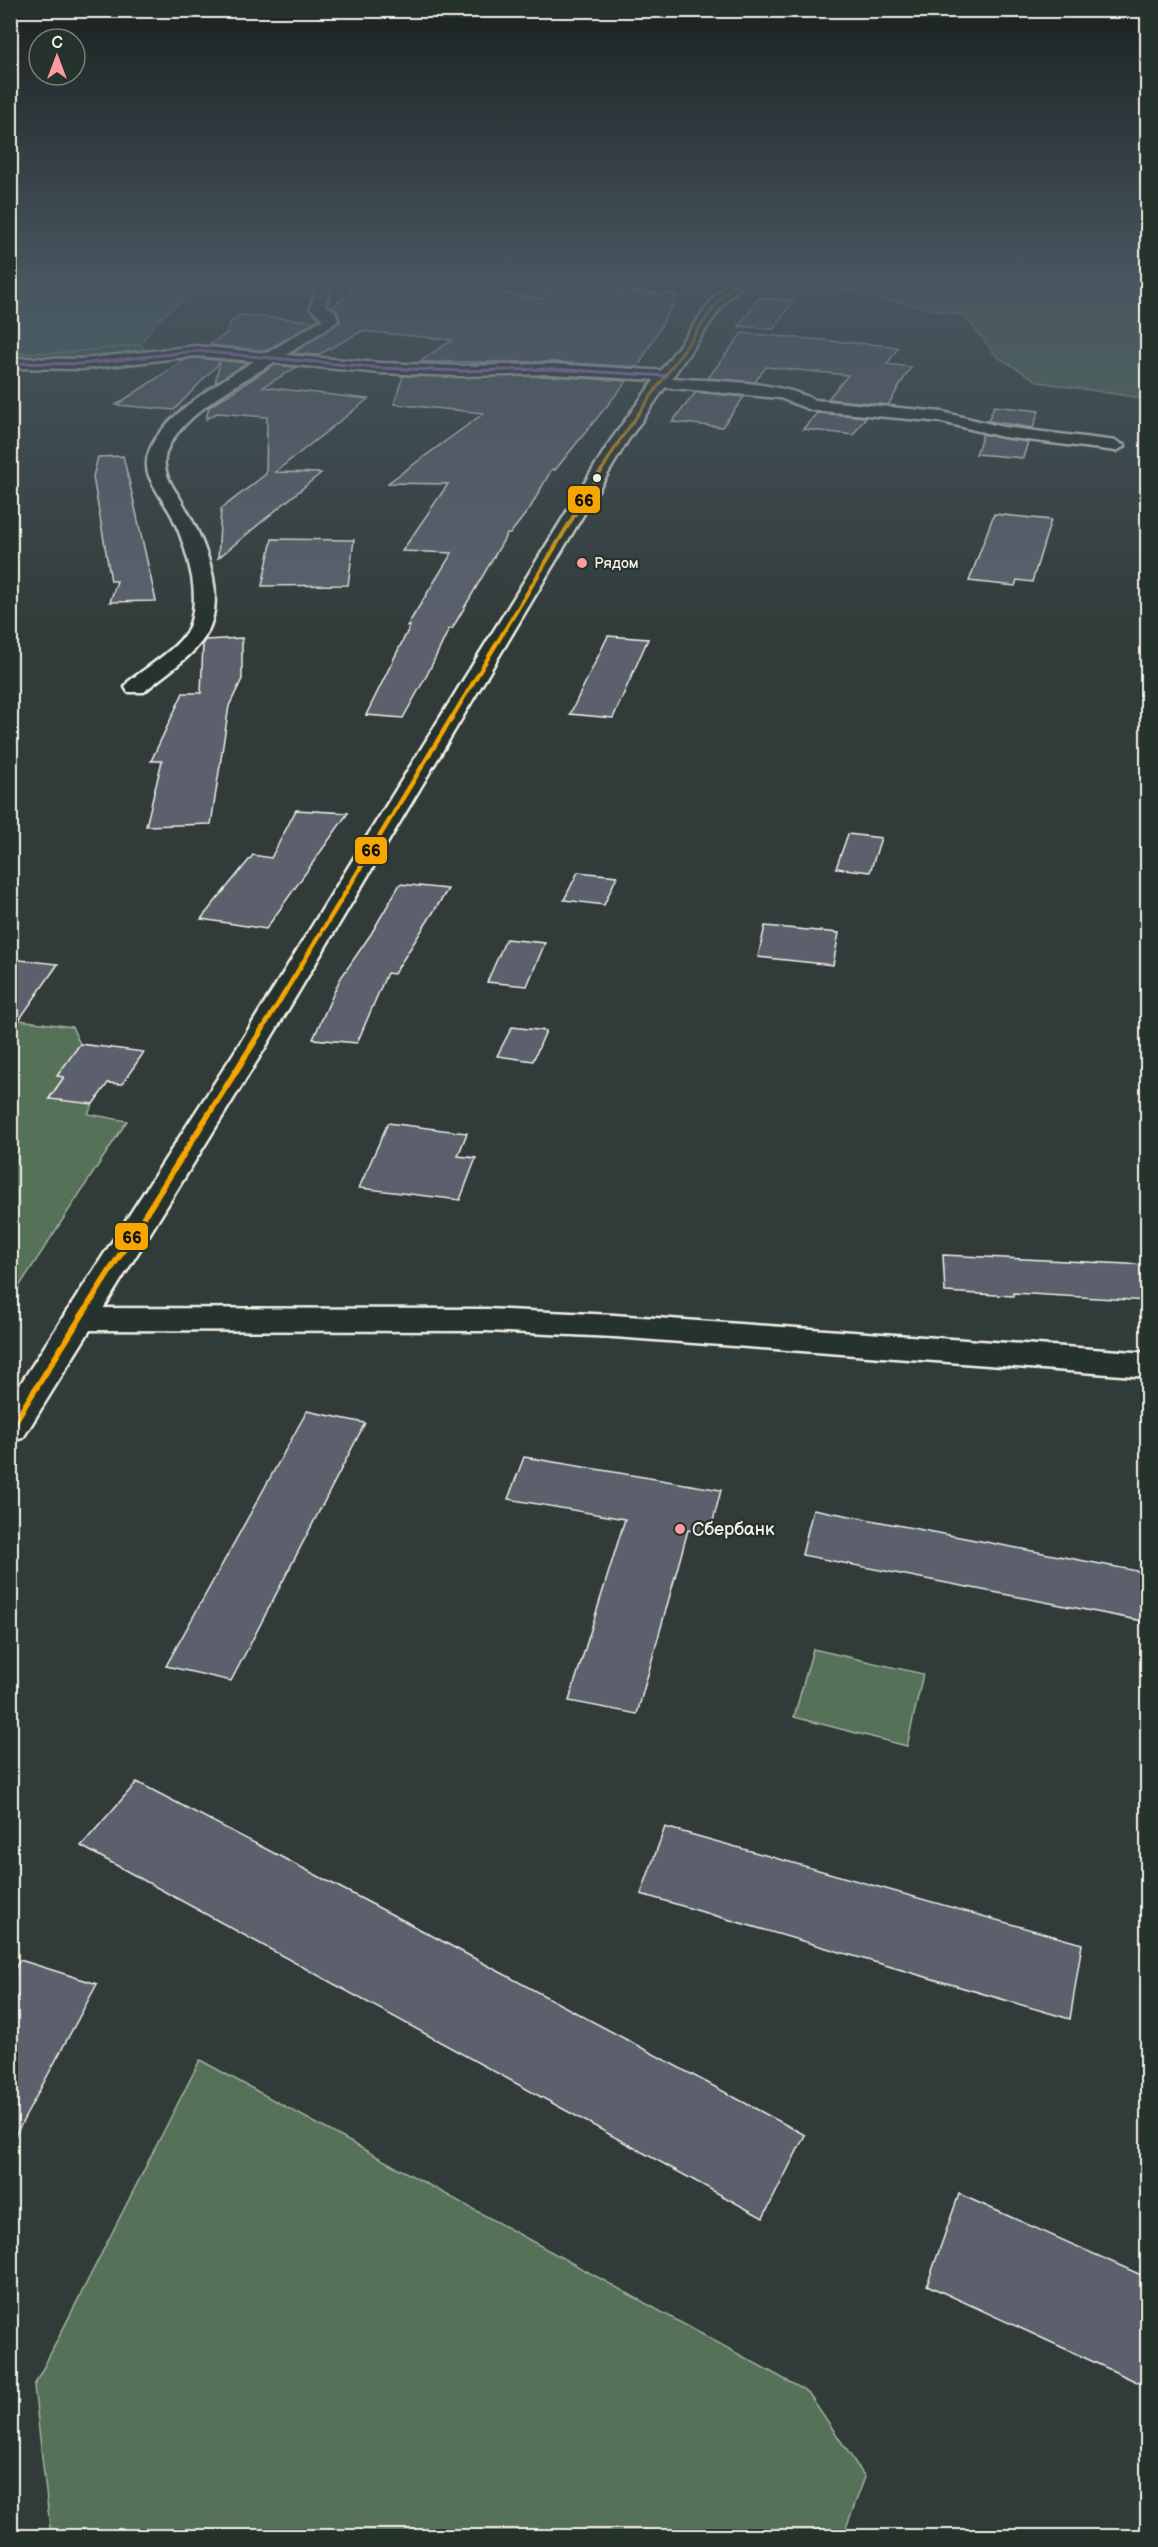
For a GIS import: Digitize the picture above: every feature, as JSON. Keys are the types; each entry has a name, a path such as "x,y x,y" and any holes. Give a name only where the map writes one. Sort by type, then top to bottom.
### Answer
{"street":[{"path":"136,687 196,634 205,601 201,567 175,504 157,477 157,452 182,418 210,397"},
{"path":"10,1429 257,1037 620,440 651,397"},
{"path":"795,397 811,405 942,417 1003,432 1116,446"},
{"path":"79,1319 499,1321 614,1326 1148,1365"}],"green space":[{"path":"11,1019 72,1027 80,1044 58,1076 64,1077 49,1098 93,1104 88,1114 127,1121 11,1299"},
{"path":"813,1649 923,1674 907,1746 794,1717"},
{"path":"200,2060 808,2392 865,2477 843,2536 51,2536 34,2386"}],"building":[{"path":"128,397 187,397 174,410 116,405"},
{"path":"225,397 349,397 368,399 275,472 321,473 218,558 221,509 266,474 267,417 217,413 206,419 209,407"},
{"path":"396,397 614,397 555,470 552,469 530,508 510,534 507,534 452,629 449,629 403,718 366,715 410,626 407,626 452,553 402,551 448,484 388,483 484,413 394,404"},
{"path":"692,397 744,397 722,427 672,422"},
{"path":"830,397 893,397 888,405 828,399"},
{"path":"994,406 1039,411 1033,428 988,421"},
{"path":"817,413 866,417 853,435 803,429"},
{"path":"983,434 1028,442 1023,458 976,454"},
{"path":"123,456 156,601 110,602 117,581 111,581 93,477 98,457"},
{"path":"994,514 1051,520 1032,582 1017,580 1015,586 969,581"},
{"path":"272,539 354,540 348,585 262,586"},
{"path":"608,636 648,639 613,718 570,714"},
{"path":"242,638 242,679 229,706 211,824 146,826 162,761 151,761 183,693 201,693 203,643 205,640"},
{"path":"296,810 348,813 266,929 201,919 253,855 271,858"},
{"path":"848,834 881,838 870,872 836,868"},
{"path":"578,872 617,876 604,905 564,900"},
{"path":"400,884 448,889 394,974 387,973 357,1043 313,1039 340,979 371,934"},
{"path":"765,926 839,933 833,965 758,957"},
{"path":"506,939 545,943 527,986 487,982"},
{"path":"10,959 58,964 10,1033"},
{"path":"512,1027 546,1031 533,1061 497,1056"},
{"path":"80,1044 144,1052 122,1084 108,1083 93,1104 49,1099 64,1077 57,1076"},
{"path":"388,1123 467,1133 458,1156 476,1158 460,1200 359,1188"},
{"path":"943,1255 1148,1265 1148,1301 1013,1293 1013,1296 945,1292"},
{"path":"307,1411 365,1423 231,1681 166,1666"},
{"path":"524,1457 721,1490 710,1533 688,1530 637,1714 569,1701 625,1519 508,1499"},
{"path":"813,1509 1148,1573 1148,1622 802,1555"},
{"path":"137,1782 412,1925 805,2135 763,2218 81,1846"},
{"path":"665,1827 1082,1944 1070,2019 641,1894"},
{"path":"20,1960 97,1984 10,2145 10,1976"},
{"path":"959,2194 1148,2278 1148,2387 927,2285"}],"transit line":[{"name":"66","path":"10,1429 251,1048 620,440 651,397"}],"place":[{"name":"Рядом","path":"582,563"},
{"name":"Сбербанк","path":"680,1529"}]}
